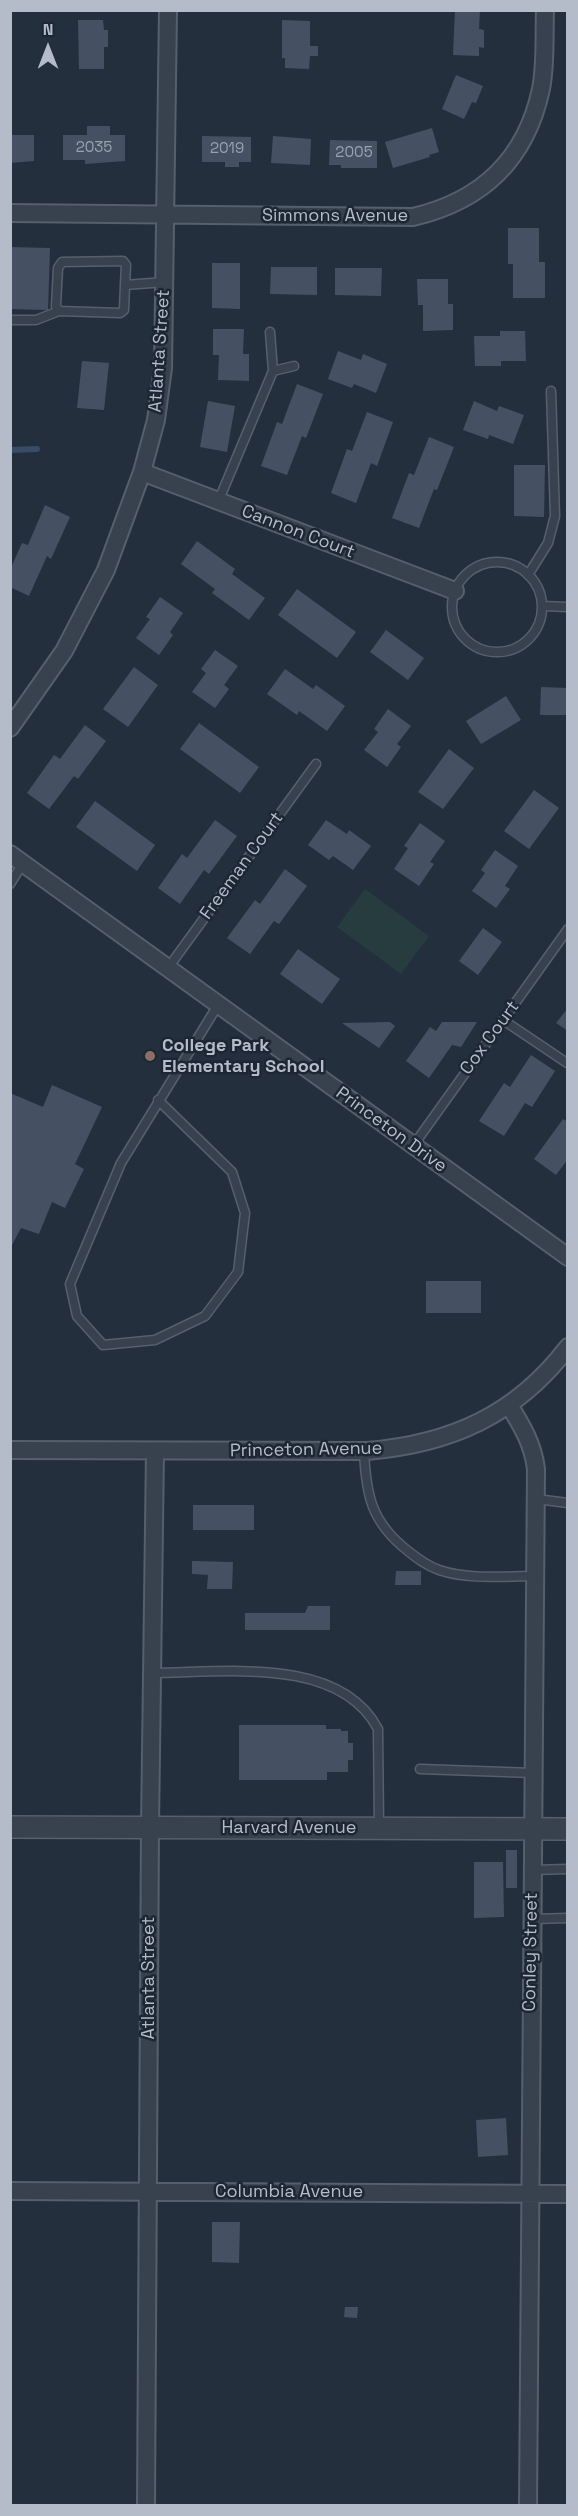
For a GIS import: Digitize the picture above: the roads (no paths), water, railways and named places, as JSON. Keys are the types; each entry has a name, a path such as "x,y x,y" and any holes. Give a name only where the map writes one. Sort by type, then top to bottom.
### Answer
{"street":[{"name":"Atlanta Street","path":"10,728 57,661 85,613 110,560 142,472 156,420 163,368 168,10"},
{"name":"Simmons Avenue","path":"10,213 413,217 438,211 463,201 503,170 528,132 541,87 545,10"},
{"name":"Cannon Court","path":"142,472 454,591"},
{"name":"Princeton Drive","path":"17,859 567,1257"},
{"name":"Princeton Avenue","path":"10,1450 364,1451 404,1448 440,1440 474,1425 509,1405 536,1383 567,1347"},
{"name":"Conley Street","path":"509,1405 528,1434 534,1450 536,1499 528,2505"},
{"name":"Atlanta Street","path":"146,2505 155,1450"},
{"name":"Harvard Avenue","path":"10,1827 567,1829"},
{"name":"Columbia Avenue","path":"10,2191 567,2194"}],"lane":[{"path":"10,320 36,320 59,311 120,313 124,310 126,265 123,261 62,262 58,268 56,306 59,311"},
{"path":"125,285 165,282"},
{"path":"218,502 273,371 270,332"},
{"path":"273,371 294,366"},
{"path":"528,575 549,540 555,516 551,391"},
{"path":"501,563 515,567 528,575 535,584 542,606 540,620 533,633 523,644 510,650 496,652 482,650 469,643 456,626 452,605 454,591 462,579 473,569 487,564 501,563"},
{"path":"542,606 567,607"},
{"name":"Freeman Court","path":"168,968 316,764"},
{"path":"10,884 17,859"},
{"name":"Cox Court","path":"413,1146 567,928"},
{"path":"158,1100 232,1172 245,1213 238,1272 205,1316 155,1340 103,1345 77,1316 70,1284 121,1163 158,1100 218,1005"},
{"path":"503,1020 567,1063"},
{"path":"364,1451 365,1482 379,1522 397,1543 421,1562 441,1570 475,1576 535,1576"},
{"path":"536,1499 567,1503"},
{"path":"152,1673 271,1672 333,1686 350,1695 370,1714 378,1728 379,1829"},
{"path":"420,1769 533,1773"},
{"path":"532,1870 567,1869"},
{"path":"532,1919 567,1918"}],"waterway":[{"path":"10,450 37,449"}],"place":[{"name":"College Park Elementary School","path":"150,1056"}]}
